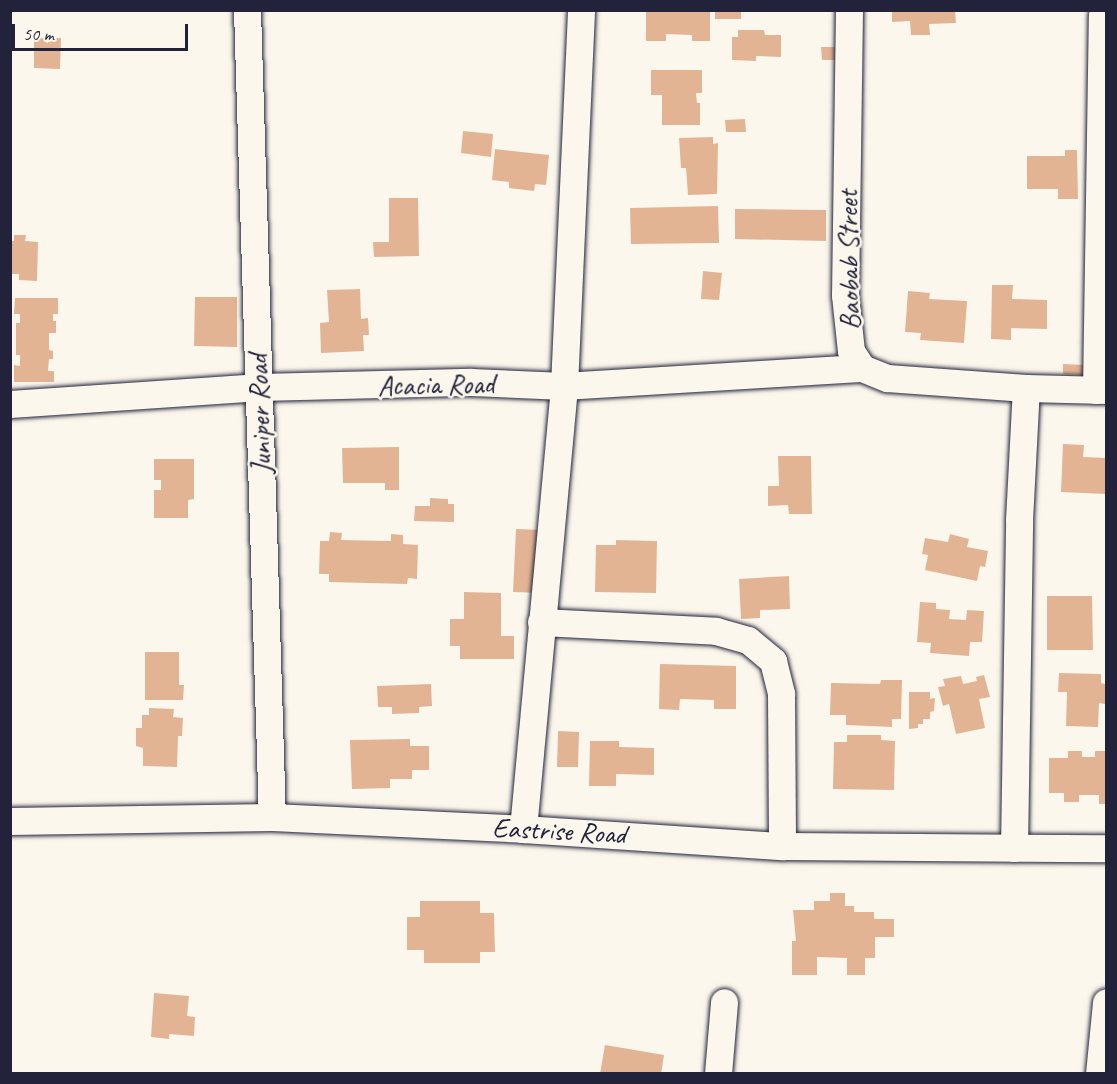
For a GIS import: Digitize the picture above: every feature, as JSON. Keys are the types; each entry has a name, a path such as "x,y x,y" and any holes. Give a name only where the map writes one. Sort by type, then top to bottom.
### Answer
{"street":[{"name":"Juniper Road","path":"247,10 272,817"},
{"path":"523,829 564,386 581,10"},
{"name":"Baobab Street","path":"849,10 845,296 851,351 862,368 887,378 1026,388 1101,390"},
{"path":"1101,390 1104,14"},
{"name":"Acacia Road","path":"10,404 260,387 471,382 564,386 862,368"},
{"path":"1014,848 1019,520 1026,388"},
{"path":"541,622 716,631 748,640 773,661 781,694 782,846"},
{"name":"Eastrise Road","path":"10,821 272,817 523,829 782,846 1107,848"},
{"path":"718,1074 724,1002"},
{"path":"1099,1074 1107,1002"}],"building":[{"path":"646,10 710,10 710,41 692,41 692,35 666,34 666,41 646,41"},
{"path":"715,10 741,10 741,19 715,19"},
{"path":"892,10 955,10 956,23 929,24 930,35 911,35 910,21 892,22"},
{"path":"738,30 764,30 765,35 781,35 781,57 756,56 756,61 732,60 732,37 738,37"},
{"path":"34,38 61,38 60,69 34,68"},
{"path":"821,47 835,47 835,60 822,60"},
{"path":"651,70 702,70 702,93 696,93 697,103 700,103 700,125 662,125 662,95 651,95"},
{"path":"745,119 746,132 726,132 725,120"},
{"path":"463,131 493,134 491,157 461,153"},
{"path":"713,137 713,144 718,143 717,194 688,195 686,168 681,168 679,138"},
{"path":"495,149 549,155 546,185 535,184 534,191 509,188 509,182 492,180"},
{"path":"1065,150 1077,150 1078,199 1058,199 1058,189 1027,189 1027,156 1065,156"},
{"path":"389,198 418,198 419,256 374,257 373,242 389,242"},
{"path":"718,206 719,243 631,244 630,208"},
{"path":"735,209 826,210 826,241 735,239"},
{"path":"14,235 26,235 25,241 38,242 37,281 19,280 19,274 10,274 10,241 14,241"},
{"path":"703,271 722,273 719,300 701,299"},
{"path":"992,285 1013,285 1012,299 1047,300 1047,329 1011,328 1011,340 991,339"},
{"path":"360,289 361,319 368,318 369,335 363,335 364,351 321,353 320,323 329,322 327,290"},
{"path":"908,291 930,293 929,299 967,301 964,343 920,340 921,333 905,332"},
{"path":"195,297 237,297 237,347 194,346"},
{"path":"15,298 58,298 58,314 53,314 53,321 56,321 56,333 49,333 49,350 53,351 53,359 49,359 48,371 54,371 54,382 14,382 14,365 20,366 20,355 16,355 16,323 20,323 20,314 14,314"},
{"path":"1063,364 1084,365 1084,375 1063,374"},
{"path":"1063,444 1084,445 1083,457 1106,458 1106,494 1061,492"},
{"path":"399,447 399,490 385,490 385,483 343,483 342,448"},
{"path":"778,456 811,456 812,514 789,514 788,505 768,506 768,486 779,486"},
{"path":"154,459 194,459 194,499 188,500 188,518 154,518 154,490 161,490 161,480 154,480"},
{"path":"430,498 448,499 448,504 454,504 454,522 414,521 415,506 430,506"},
{"path":"516,529 543,530 541,593 513,592"},
{"path":"330,532 342,533 341,540 391,541 391,534 403,535 403,544 418,545 417,579 408,578 407,584 329,582 329,574 319,574 320,541 329,541"},
{"path":"950,534 969,539 967,547 988,551 985,567 980,566 977,581 925,570 928,555 922,554 925,538 948,542"},
{"path":"616,540 657,541 656,593 595,592 596,545 616,545"},
{"path":"789,576 790,609 760,610 760,618 741,619 739,579"},
{"path":"464,592 501,593 501,636 514,636 514,659 460,659 460,646 450,646 450,619 464,619"},
{"path":"1047,596 1092,596 1093,650 1047,650"},
{"path":"920,602 936,603 936,609 950,610 949,619 966,620 967,610 984,611 982,642 970,642 969,656 930,653 931,643 917,642"},
{"path":"145,652 179,652 179,685 184,685 183,700 145,700"},
{"path":"660,664 736,666 736,709 714,709 714,700 680,699 679,710 659,709"},
{"path":"1059,673 1101,674 1101,683 1105,684 1105,704 1099,703 1098,727 1066,726 1067,692 1058,692"},
{"path":"984,675 990,697 979,699 985,728 956,734 949,704 943,706 938,687 945,686 943,679 961,676 963,684 977,681 976,677"},
{"path":"881,680 902,680 901,719 892,719 892,727 846,725 846,715 830,715 831,683 880,684"},
{"path":"431,684 432,706 419,707 419,713 392,714 392,707 378,707 377,686"},
{"path":"909,692 930,692 930,699 935,698 934,711 930,712 930,719 923,719 923,724 918,724 918,728 909,729"},
{"path":"149,708 174,709 173,717 183,718 182,736 178,736 177,767 143,766 143,748 136,746 136,728 142,728 142,715 149,715"},
{"path":"558,731 579,732 578,767 557,767"},
{"path":"847,735 881,735 881,740 895,741 894,790 833,789 834,742 847,742"},
{"path":"410,739 410,746 429,746 429,770 412,770 412,779 390,779 390,788 352,789 350,740"},
{"path":"590,741 619,741 619,747 654,748 654,775 616,774 616,786 589,786"},
{"path":"1068,751 1082,751 1082,757 1095,757 1095,751 1106,751 1106,804 1099,804 1099,795 1079,795 1079,802 1064,802 1064,793 1049,793 1049,758 1068,758"},
{"path":"830,893 845,893 845,906 854,906 854,912 874,912 874,919 894,919 894,937 875,937 875,958 865,958 865,975 847,975 847,958 817,957 817,975 792,975 792,941 796,941 793,910 814,910 814,901 830,901"},
{"path":"420,901 480,901 480,913 494,913 495,952 480,952 480,963 424,963 424,950 407,950 407,917 420,917"},
{"path":"154,993 189,996 187,1016 195,1017 194,1036 169,1034 169,1039 151,1037"},
{"path":"605,1045 664,1055 661,1074 600,1074"}]}
